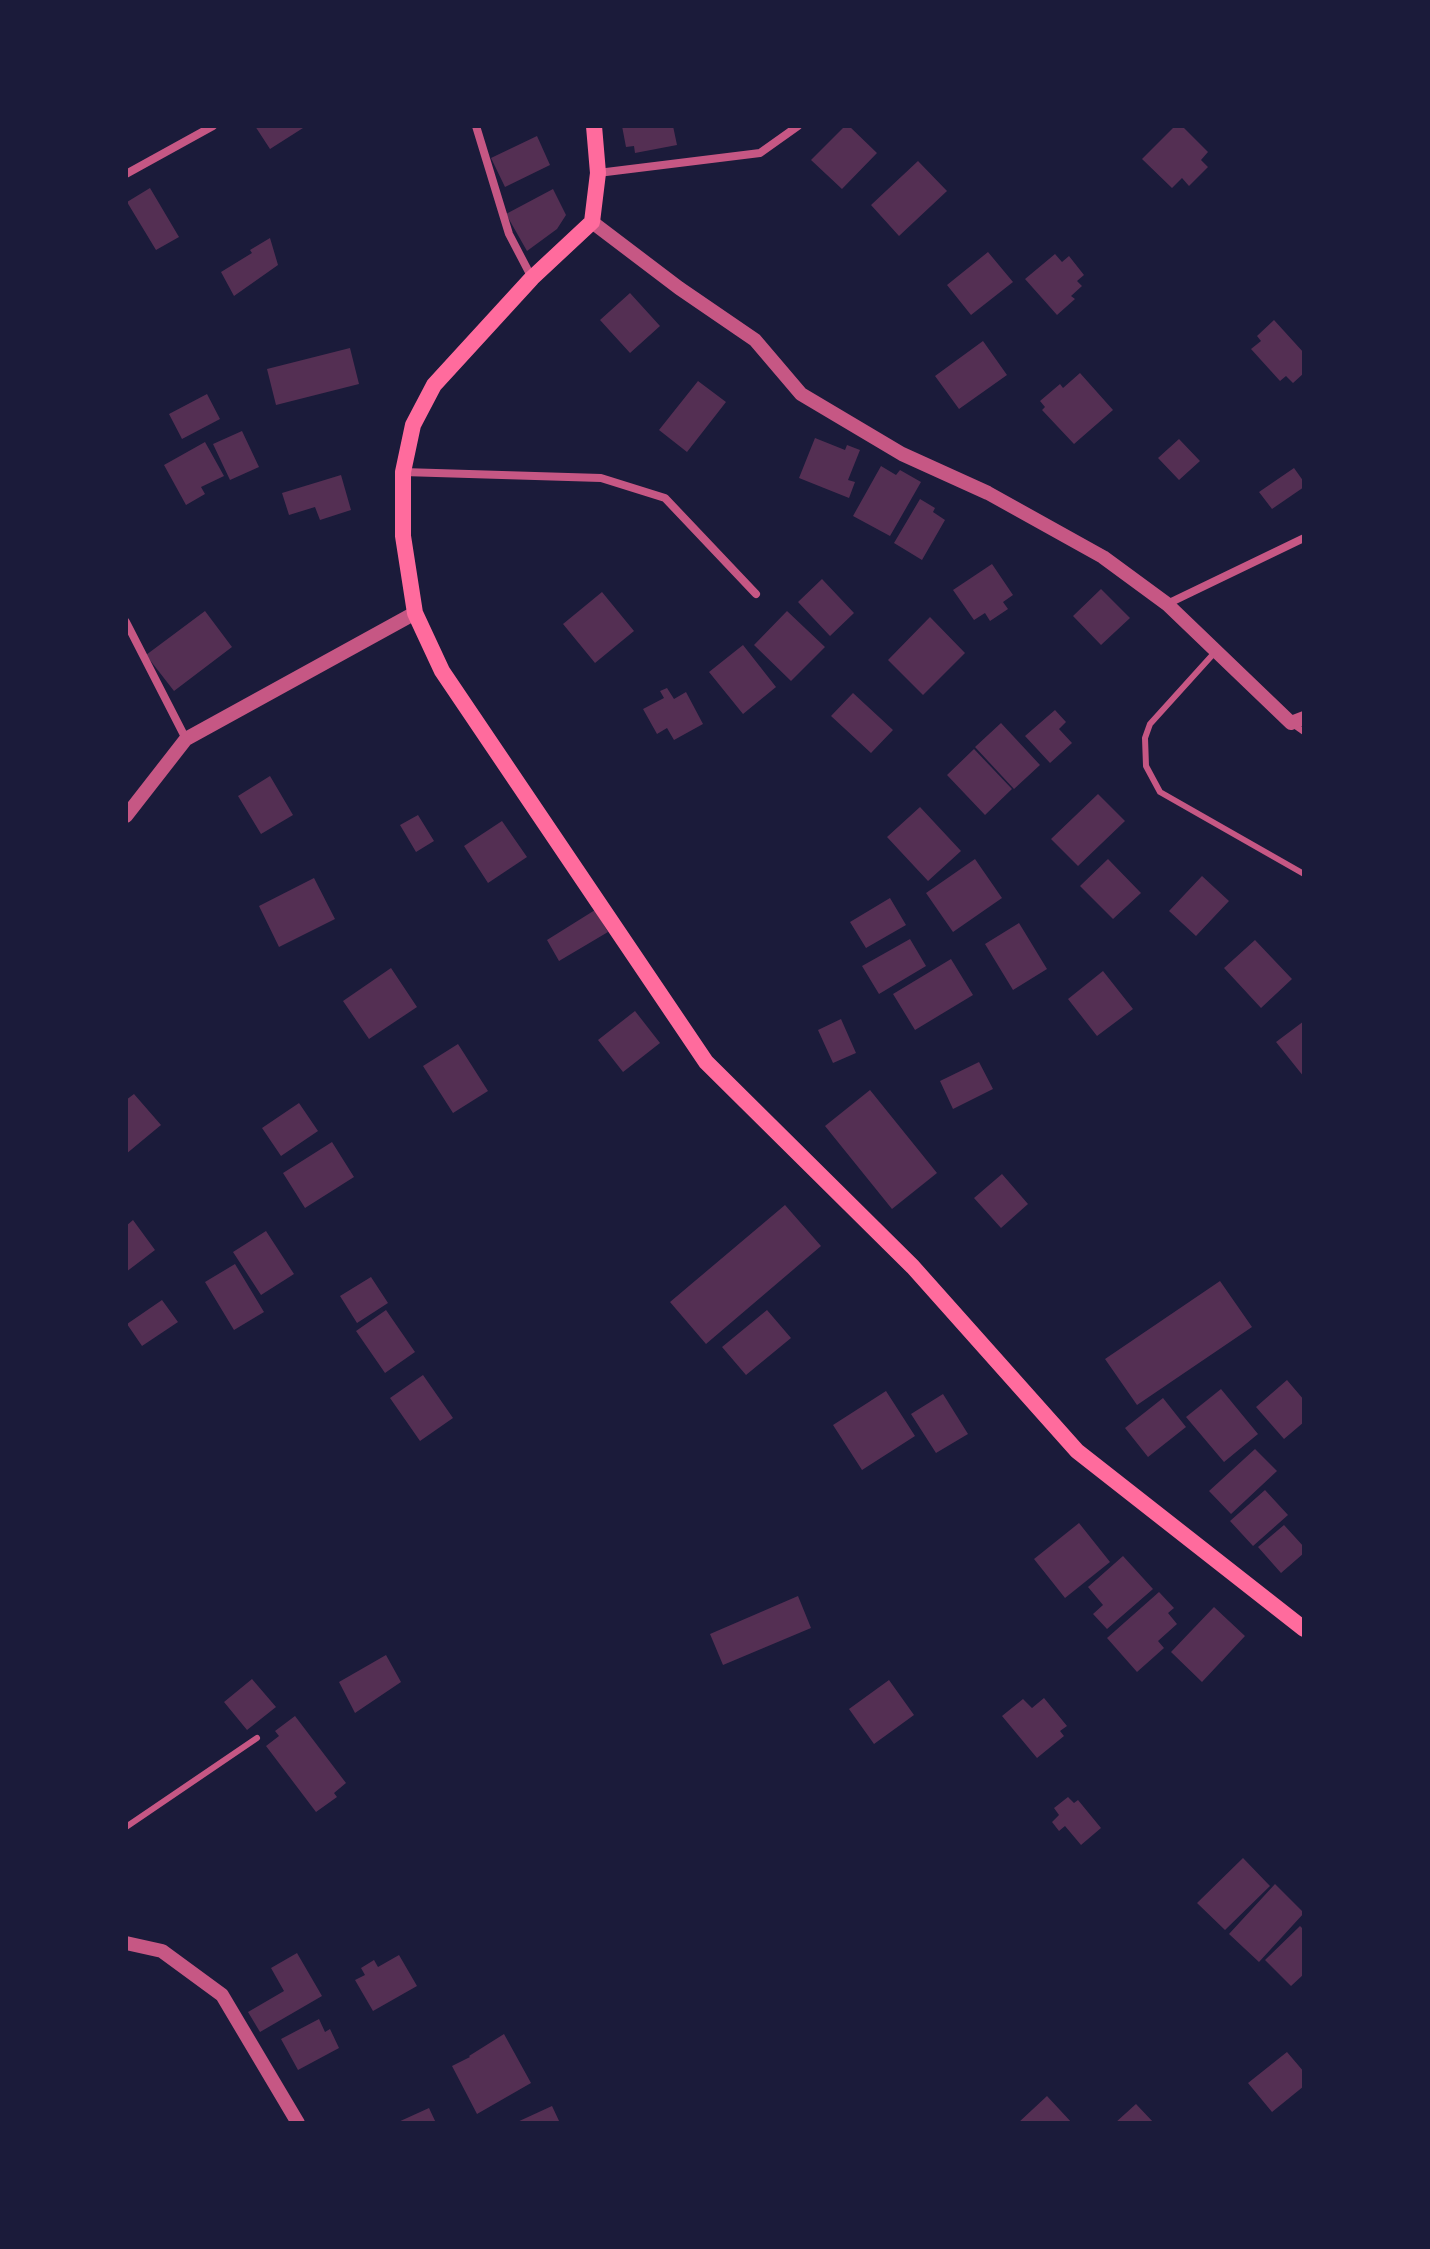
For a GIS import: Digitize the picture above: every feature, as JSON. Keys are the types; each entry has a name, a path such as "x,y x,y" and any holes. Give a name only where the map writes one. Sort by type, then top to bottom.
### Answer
{"main road":[{"path":"594,126 598,173 592,222 532,278 434,385 413,425 403,472 403,536 415,613 442,671 706,1062 913,1267 1077,1451 1304,1629"}],"street":[{"path":"126,174 213,126"},
{"path":"476,126 509,234 532,278"},
{"path":"598,173 760,153 798,126"},
{"path":"592,222 755,340 801,394 902,454 988,493 1103,557 1167,604 1216,651 1298,720"},
{"path":"403,472 601,478 665,498 756,594"},
{"path":"1167,604 1304,538"},
{"path":"126,816 186,739 415,613"},
{"path":"126,622 186,739"},
{"path":"126,1943 162,1951 222,1995 298,2123"}],"lane":[{"path":"1216,651 1150,724 1145,738 1146,766 1160,792 1304,874"},
{"path":"1298,720 1304,732"},
{"path":"126,1827 257,1738"}],"building":[{"path":"255,126 302,126 303,128 270,149"},
{"path":"622,126 673,126 677,145 635,153 634,146 626,147"},
{"path":"845,126 849,126 877,153 842,189 811,160"},
{"path":"1175,126 1182,126 1208,152 1201,160 1208,167 1189,186 1182,178 1172,188 1142,159"},
{"path":"537,136 550,165 505,187 491,158"},
{"path":"918,161 947,191 899,236 871,205"},
{"path":"150,188 179,237 156,250 127,202"},
{"path":"553,189 566,215 557,229 527,251 506,214"},
{"path":"270,238 278,265 234,296 221,272"},
{"path":"988,252 1013,282 971,315 947,285"},
{"path":"1055,254 1062,262 1069,256 1084,275 1077,281 1082,286 1071,296 1075,299 1057,315 1025,279"},
{"path":"630,293 660,326 630,353 600,320"},
{"path":"1274,320 1304,353 1304,373 1293,383 1286,376 1280,381 1251,349 1261,341 1257,336"},
{"path":"983,341 1007,375 959,409 935,376"},
{"path":"350,348 359,384 276,405 267,369"},
{"path":"1080,373 1113,410 1074,444 1042,410 1045,407 1040,401 1060,384 1063,388"},
{"path":"698,381 726,402 687,452 659,430"},
{"path":"207,394 220,419 182,439 169,414"},
{"path":"242,431 259,467 230,480 213,444"},
{"path":"815,438 845,450 847,445 860,450 848,480 855,482 849,498 799,478"},
{"path":"1179,439 1200,461 1179,480 1158,458"},
{"path":"205,442 224,476 201,487 205,494 186,505 164,465"},
{"path":"881,466 896,475 900,470 921,482 890,536 853,516"},
{"path":"1294,468 1304,487 1272,509 1259,492"},
{"path":"341,475 351,510 320,520 315,507 289,515 282,493"},
{"path":"920,499 935,508 933,512 945,520 922,560 894,543"},
{"path":"992,564 1013,595 1003,602 1008,609 990,621 985,613 974,620 953,590"},
{"path":"822,579 854,613 830,636 798,602"},
{"path":"1101,589 1130,618 1101,645 1073,616"},
{"path":"602,592 634,631 595,663 563,624"},
{"path":"205,611 232,647 174,691 146,655"},
{"path":"787,611 825,647 791,681 754,645"},
{"path":"930,617 965,653 923,695 888,660"},
{"path":"743,645 776,687 743,714 709,672"},
{"path":"667,688 674,699 686,692 703,724 674,740 667,728 657,734 643,709 664,698 660,691"},
{"path":"853,693 893,730 871,753 831,716"},
{"path":"1055,710 1066,722 1059,729 1072,743 1050,763 1025,736"},
{"path":"1001,723 1040,765 1014,789 975,747"},
{"path":"974,749 1012,789 985,815 947,775"},
{"path":"270,776 293,815 261,834 238,796"},
{"path":"1098,794 1125,821 1078,866 1051,839"},
{"path":"920,807 961,851 928,881 887,837"},
{"path":"418,815 434,841 416,852 400,825"},
{"path":"502,821 527,857 488,883 464,846"},
{"path":"975,859 1002,898 953,932 926,893"},
{"path":"1108,859 1141,893 1113,919 1080,886"},
{"path":"1202,876 1229,901 1196,936 1169,911"},
{"path":"314,878 335,919 279,947 259,906"},
{"path":"890,898 906,925 866,948 850,922"},
{"path":"595,910 608,932 559,961 547,940"},
{"path":"1019,923 1047,969 1013,990 985,944"},
{"path":"910,939 926,966 879,994 862,966"},
{"path":"1255,940 1292,979 1261,1008 1224,968"},
{"path":"951,959 973,995 915,1030 893,994"},
{"path":"391,968 417,1007 369,1039 343,1001"},
{"path":"1103,971 1133,1009 1097,1036 1068,999"},
{"path":"635,1011 660,1043 623,1072 598,1040"},
{"path":"841,1019 856,1053 833,1063 818,1030"},
{"path":"1304,1021 1304,1077 1276,1042"},
{"path":"458,1044 488,1091 453,1113 423,1066"},
{"path":"979,1062 993,1089 953,1109 940,1081"},
{"path":"870,1090 937,1173 892,1209 825,1126"},
{"path":"134,1094 161,1125 126,1154 126,1100"},
{"path":"299,1103 318,1131 281,1156 262,1128"},
{"path":"332,1142 354,1177 305,1208 283,1173"},
{"path":"1002,1174 1028,1204 1001,1228 974,1198"},
{"path":"785,1205 821,1246 706,1344 670,1302"},
{"path":"133,1220 155,1250 126,1272 126,1226"},
{"path":"266,1231 294,1274 261,1295 233,1252"},
{"path":"235,1264 264,1312 234,1330 205,1282"},
{"path":"371,1277 388,1303 357,1323 340,1296"},
{"path":"1220,1281 1252,1327 1137,1405 1105,1359"},
{"path":"162,1300 178,1322 142,1346 127,1324"},
{"path":"386,1310 415,1352 385,1373 356,1331"},
{"path":"767,1310 791,1338 746,1375 722,1347"},
{"path":"423,1375 453,1418 420,1441 390,1398"},
{"path":"1287,1380 1304,1400 1304,1422 1284,1439 1256,1407"},
{"path":"1221,1389 1258,1434 1224,1462 1186,1417"},
{"path":"886,1391 915,1436 862,1470 833,1425"},
{"path":"943,1394 968,1434 936,1453 911,1414"},
{"path":"1163,1398 1186,1427 1148,1457 1125,1428"},
{"path":"1255,1449 1277,1471 1231,1514 1209,1491"},
{"path":"1265,1490 1288,1515 1253,1546 1230,1521"},
{"path":"1079,1523 1110,1562 1065,1598 1034,1559"},
{"path":"1284,1525 1304,1547 1304,1553 1281,1573 1258,1547"},
{"path":"1123,1556 1153,1589 1107,1629 1093,1614 1103,1605 1088,1587"},
{"path":"1159,1592 1174,1608 1168,1613 1177,1624 1158,1641 1164,1648 1137,1672 1107,1638"},
{"path":"798,1596 811,1628 723,1665 710,1634"},
{"path":"1214,1607 1245,1636 1202,1682 1171,1652"},
{"path":"386,1655 401,1682 355,1713 339,1682"},
{"path":"252,1679 276,1707 247,1730 224,1702"},
{"path":"889,1680 914,1715 874,1744 849,1709"},
{"path":"1044,1698 1067,1726 1060,1731 1064,1736 1037,1758 1002,1716 1023,1699 1032,1708"},
{"path":"295,1716 346,1783 334,1793 337,1797 316,1812 266,1746 279,1736 275,1731"},
{"path":"1068,1797 1074,1803 1078,1800 1101,1828 1081,1845 1065,1826 1059,1831 1052,1822 1059,1815 1054,1808"},
{"path":"1243,1858 1270,1886 1225,1930 1197,1903"},
{"path":"1275,1884 1304,1913 1259,1962 1229,1934"},
{"path":"1300,1926 1304,1930 1304,1974 1291,1986 1265,1960"},
{"path":"297,1953 322,1996 260,2032 248,2012 284,1991 271,1968"},
{"path":"399,1955 417,1986 373,2011 355,1980 365,1975 361,1968 374,1960 378,1967"},
{"path":"319,2019 325,2032 330,2029 339,2048 298,2070 281,2039"},
{"path":"504,2034 531,2083 477,2114 452,2066"},
{"path":"1287,2052 1304,2072 1304,2086 1272,2112 1248,2083"},
{"path":"1047,2096 1072,2123 1018,2123"},
{"path":"1136,2104 1154,2123 1115,2123"},
{"path":"552,2106 560,2123 515,2123"},
{"path":"429,2108 436,2123 396,2123"}]}
